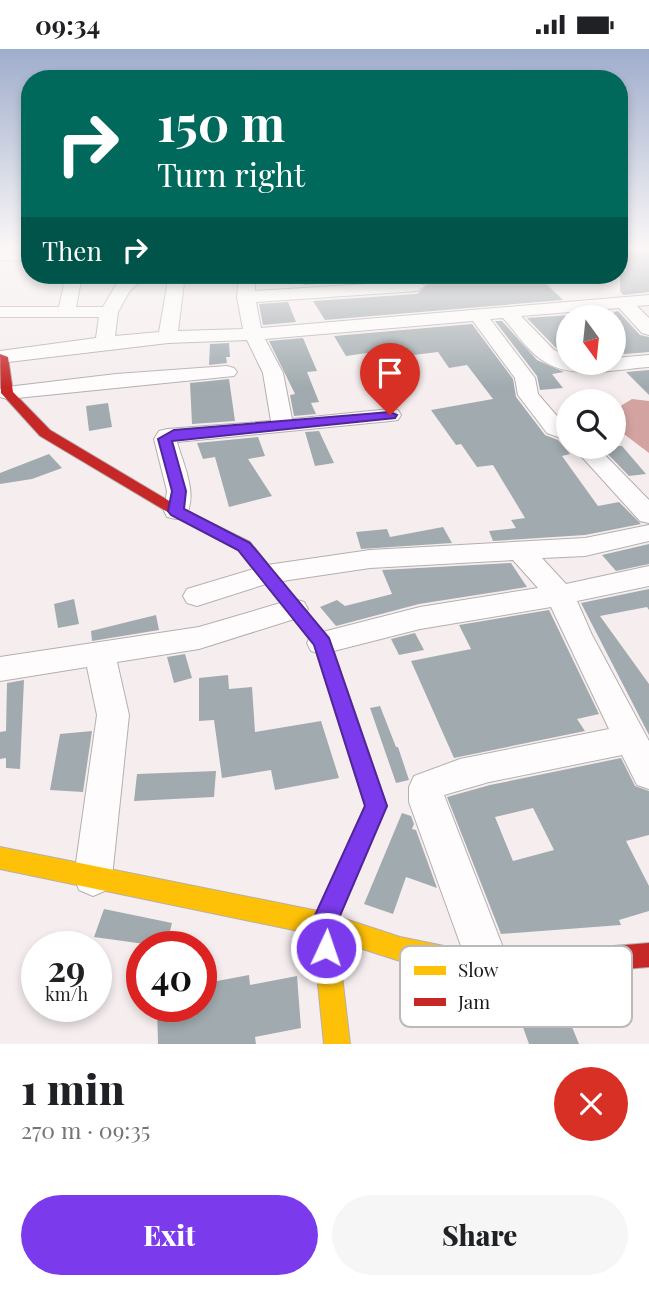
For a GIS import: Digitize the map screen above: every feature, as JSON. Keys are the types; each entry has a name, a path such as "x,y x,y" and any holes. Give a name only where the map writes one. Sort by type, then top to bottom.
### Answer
{"street":[{"path":"66,312 72,294"},
{"path":"105,343 109,312 119,294"},
{"path":"168,337 174,294"},
{"path":"283,426 273,373 253,334 246,297 286,294"},
{"path":"422,294 437,317"},
{"path":"0,330 41,338 105,343 168,337 253,334 649,300"},
{"path":"624,303 649,329"},
{"path":"507,311 551,357 562,362 582,365 649,361"},
{"path":"0,312 109,312"},
{"path":"477,314 526,378 528,395 556,428"},
{"path":"41,338 1,357 7,393 45,433 176,511 244,546 323,643 376,806 324,924 337,1044"},
{"path":"7,393 116,380 227,372"},
{"path":"176,511 179,491 165,439 167,436 390,415"},
{"path":"595,459 649,515"},
{"path":"197,596 267,574 370,559 521,552 603,544 649,533"},
{"path":"521,552 560,595 577,635 649,774"},
{"path":"323,643 420,618 560,595 649,576"},
{"path":"0,669 199,638 295,608"},
{"path":"93,877 113,715 100,655"},
{"path":"483,946 427,801 426,787 431,782 466,772 631,739"},
{"path":"0,858 324,924 400,949"}],"shaded area":[{"path":"632,399 649,401 649,453 626,436 626,403"}],"building":[{"path":"411,294 557,294 563,300 325,320 313,301"},
{"path":"288,302 296,322 263,325 259,304"},
{"path":"556,316 556,348 555,347 527,318"},
{"path":"626,320 640,335 649,337 649,352 626,354"},
{"path":"495,321 502,321 537,360 556,368 556,373 552,374 563,388 540,390 537,376"},
{"path":"472,324 513,379 516,397 545,435 556,439 556,459 564,459 598,506 619,502 641,524 585,535 493,541 489,531 516,528 511,520 525,518 493,465 477,467 461,444 456,445 431,410 493,399 467,365 449,368 438,352 389,358 398,373 380,376 367,353 346,356 334,336"},
{"path":"303,338 317,371 307,372 319,402 311,403 316,414 294,416 290,395 295,394 269,341"},
{"path":"229,343 230,357 226,357 227,363 209,365 210,344"},
{"path":"649,370 649,395 626,372"},
{"path":"229,379 235,421 192,424 190,383"},
{"path":"108,403 112,427 89,431 86,406"},
{"path":"319,431 334,463 315,466 305,432"},
{"path":"258,437 265,456 248,459 272,496 229,507 215,457 203,459 197,443"},
{"path":"626,451 646,474 629,476 613,459 626,459"},
{"path":"49,454 62,468 32,479 0,484 0,473"},
{"path":"443,527 452,543 361,549 356,532 387,529 390,537"},
{"path":"649,544 649,564 616,571 602,555"},
{"path":"511,563 527,587 419,604 336,626 320,607 337,600 345,606 392,594 382,570"},
{"path":"649,589 649,610 647,607 600,616 649,684 649,735 581,603"},
{"path":"74,599 79,624 58,628 54,604"},
{"path":"549,610 599,714 577,719 585,731 454,758 411,661 471,649 459,625"},
{"path":"156,615 159,630 92,641 91,631"},
{"path":"415,633 424,650 399,655 391,639"},
{"path":"185,654 192,678 174,683 167,657"},
{"path":"228,675 229,689 252,687 255,732 321,721 339,778 275,790 271,770 222,778 214,720 199,721 199,678"},
{"path":"24,680 20,769 6,768 6,758 0,759 0,732 6,731 7,683"},
{"path":"380,706 409,780 396,783 370,708"},
{"path":"92,731 83,792 50,790 60,734"},
{"path":"621,758 635,786 649,791 649,835 626,841 649,886 649,911 619,920 621,925 501,934 447,797 490,785","holes":["533,808 554,850 513,861 495,817"]},
{"path":"216,771 214,797 134,801 137,774"},
{"path":"402,813 411,816 414,824 412,829 416,830 437,888 406,877 393,914 364,904"},
{"path":"104,909 172,923 170,931 126,931 126,941 112,940 112,931 96,931"},
{"path":"249,975 250,985 297,976 301,1028 255,1037 256,1044 158,1044 157,1022 217,1022 217,981"},
{"path":"523,1027 572,1027 579,1044 529,1044"}],"traffic: slow":[{"path":"248,551 322,643 376,806 324,924 337,1044"},
{"path":"0,858 324,924 400,949"}],"traffic: jam":[{"path":"2,357 7,393 45,433 176,511 244,546 248,551"},
{"path":"632,956 649,955"}],"route":[{"path":"326,948 324,924 376,806 323,643 244,546 176,511 179,491 165,439 174,435 390,415"}]}
